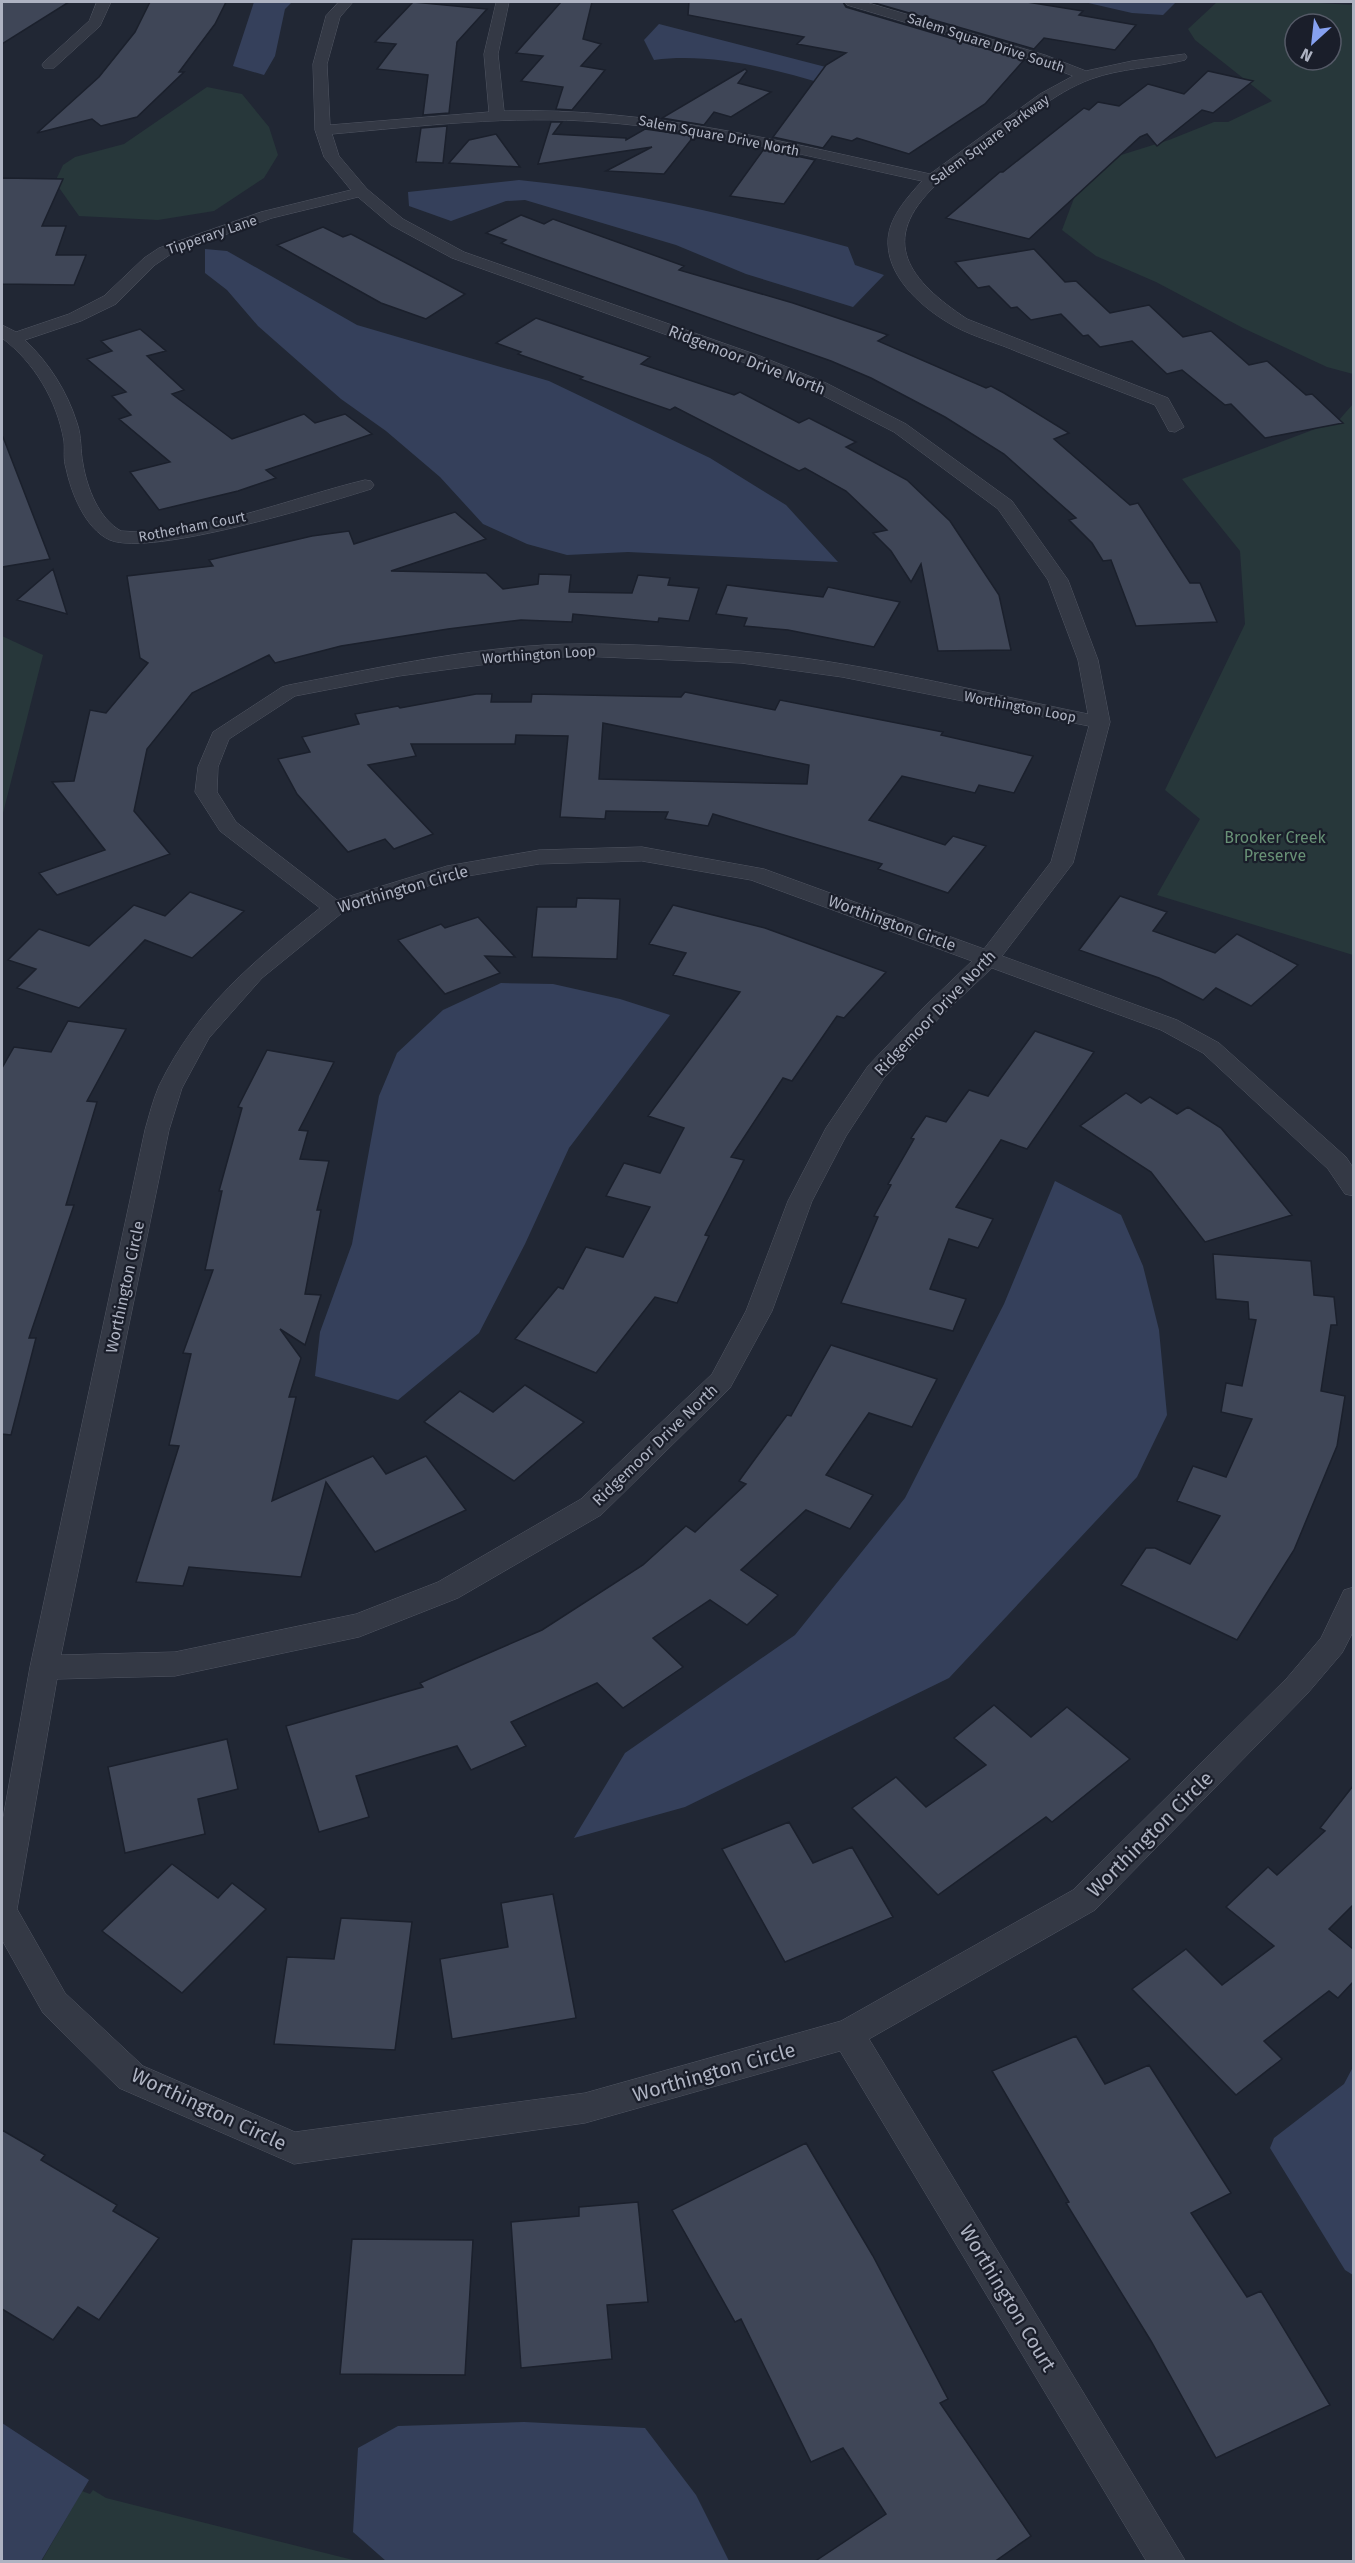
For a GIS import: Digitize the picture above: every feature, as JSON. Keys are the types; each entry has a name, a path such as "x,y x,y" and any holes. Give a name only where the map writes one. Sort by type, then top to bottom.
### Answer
{"street":[{"path":"49,65 95,23 104,2"},
{"name":"Ridgemoor Drive North","path":"44,1667 175,1664 359,1625 448,1590 591,1507 721,1381 759,1311 800,1201 835,1134 876,1072 932,1012 989,958 1062,863 1100,722 1088,660 1058,580 1005,505 900,428 820,387 754,360 458,255 397,222 361,192 332,157 323,130 320,64 333,16 346,2"},
{"name":"Salem Square Drive South","path":"852,2 1040,58 1085,76"},
{"path":"496,116 491,54 503,3"},
{"name":"Salem Square Parkway","path":"1175,427 1162,402 961,322 933,306 910,285 895,248 895,230 912,201 933,179 1040,101 1085,76 1180,57"},
{"name":"Salem Square Drive North","path":"323,130 496,116 597,116 651,122 933,179"},
{"name":"Tipperary Lane","path":"8,334 68,321 109,300 128,286 153,257 165,251 267,215 361,192"},
{"name":"Rotherham Court","path":"8,334 51,382 73,442 74,469 86,499 104,529 116,536 137,539 167,535 330,498 365,485"},
{"name":"Worthington Loop","path":"334,908 228,826 206,792 208,767 220,736 289,691 399,670 525,653 580,650 741,657 842,671 1100,722"},
{"name":"Worthington Circle","path":"1353,1188 1337,1163 1211,1048 1169,1025 756,874 642,854 539,857 459,871 334,908 254,973 200,1034 170,1088 157,1130 44,1667 2,1909 54,2003 131,2077 294,2148 585,2108 848,2034 1084,1900 1298,1686 1332,1645 1353,1598"},
{"name":"Worthington Court","path":"848,2034 1168,2562"}],"green space":[{"path":"1217,2 1302,2 1353,5 1353,374 1327,367 1243,328 1156,282 1096,256 1062,230 1076,193 1105,160 1169,140 1214,122 1228,122 1272,101 1195,40 1188,29"},
{"path":"207,87 242,94 269,127 278,155 264,178 214,211 158,220 79,216 55,182 63,165 75,157 124,144"},
{"name":"Brooker Creek Preserve","path":"1353,404 1353,955 1157,895 1200,819 1165,790 1245,624 1240,551 1182,479 1339,420"},
{"path":"2,636 43,655 2,817"},
{"path":"93,2490 106,2498 357,2561 41,2562 82,2491 90,2494"}],"water":[{"path":"254,2 292,2 285,9 275,56 264,75 233,66"},
{"path":"1084,2 1176,2 1163,15 1132,13"},
{"path":"659,24 903,87 887,102 801,77 742,64 683,58 654,60 644,40"},
{"path":"519,180 644,198 807,236 848,247 855,265 884,275 853,307 746,274 676,245 525,200 506,201 451,221 409,206 408,192"},
{"path":"205,249 227,251 357,325 549,381 710,458 786,505 838,562 628,552 567,555 527,544 483,524 440,477 386,431 341,399 258,326 227,290 205,273"},
{"path":"501,983 553,984 620,999 670,1015 569,1148 525,1244 479,1333 398,1400 315,1376 320,1332 352,1244 379,1096 397,1053 443,1010"},
{"path":"1055,1181 1121,1215 1143,1266 1159,1330 1167,1415 1137,1477 949,1678 685,1807 574,1838 625,1753 795,1635 905,1498 1004,1304"},
{"path":"1353,2067 1353,2275 1345,2270 1270,2148 1274,2138 1344,2084"},
{"path":"524,2422 645,2428 696,2495 729,2561 386,2561 353,2532 358,2448 398,2426"},
{"path":"2,2423 89,2480 41,2561 2,2561"}],"building":[{"path":"2,2 69,2 2,44"},
{"path":"150,2 226,2 215,24 179,72 184,72 137,117 101,126 92,119 37,133 99,77 135,32"},
{"path":"413,2 487,9 457,42 449,113 423,115 428,75 377,69 396,44 375,42"},
{"path":"561,2 592,2 583,39 601,44 581,66 605,70 572,110 556,109 563,87 521,81 543,56 516,53"},
{"path":"689,2 843,2 846,7 1024,60 985,104 909,154 857,138 852,141 832,136 823,148 773,137 826,65 846,53 797,44 804,37 688,15"},
{"path":"871,2 1027,2 1083,11 1079,15 1136,25 1115,50 1044,38 1034,49"},
{"path":"745,69 747,71 738,83 771,92 731,117 714,112 704,125 662,118"},
{"path":"1208,71 1253,81 1213,113 1202,110 1157,146 1147,134 1140,137 1029,239 946,218 1000,172 1003,172 1084,108 1089,110 1098,102 1119,106 1148,84 1184,94"},
{"path":"551,122 562,122 553,134 626,138 626,140 645,129 694,136 664,174 606,171 652,147 538,164"},
{"path":"447,126 443,163 416,162 421,128"},
{"path":"496,134 520,167 449,163 469,140"},
{"path":"764,149 815,160 784,204 730,196"},
{"path":"2,178 63,179 42,226 66,226 56,255 86,255 74,285 2,284"},
{"path":"521,215 544,224 553,219 684,266 679,270 793,303 888,335 878,341 986,388 991,386 1004,393 1069,433 1054,439 1130,505 1138,503 1190,583 1200,583 1217,622 1136,626 1111,560 1103,561 1092,543 1069,520 1076,518 1004,454 945,417 871,378 831,361 501,243 506,240 486,233"},
{"path":"323,227 343,237 351,234 465,294 426,319 381,303 277,245"},
{"path":"1034,249 1065,282 1076,281 1110,313 1149,305 1183,337 1211,331 1249,365 1267,361 1306,395 1312,394 1343,423 1265,438 1231,404 1225,405 1182,370 1167,374 1132,341 1100,347 1088,335 1083,336 1061,314 1031,320 1017,307 1011,308 989,286 978,288 955,262"},
{"path":"536,318 650,357 641,364 734,395 740,392 799,423 809,418 856,442 846,447 907,480 950,521 999,595 1011,650 938,651 921,564 911,582 891,551 873,533 887,530 846,491 805,468 799,471 675,407 670,410 580,379 583,377 518,354 521,352 496,343"},
{"path":"140,329 166,351 147,356 184,390 172,394 232,439 304,414 315,423 345,414 372,434 266,470 276,478 238,491 159,510 130,472 170,462 119,419 131,415 112,396 126,392 87,359 112,351 101,341"},
{"path":"3,437 50,559 2,567"},
{"path":"455,512 486,539 391,571 486,573 503,589 538,584 539,574 571,575 569,592 632,593 638,575 670,578 668,585 699,588 689,621 659,618 658,622 573,614 572,622 521,620 448,629 341,646 275,663 269,655 192,693 147,749 134,811 170,854 57,895 39,873 105,850 52,782 74,781 90,710 106,713 148,663 140,658 127,576 213,566 209,560 312,536 349,531 354,544"},
{"path":"53,569 67,614 17,600"},
{"path":"727,585 823,597 828,587 900,602 874,647 788,630 744,626 747,618 716,614"},
{"path":"685,692 775,710 780,700 943,732 941,735 1033,756 1014,793 979,785 975,793 902,776 869,820 945,845 953,836 986,846 948,893 878,869 882,864 713,814 708,826 665,819 668,812 606,811 605,819 560,817 568,736 516,735 515,744 411,744 416,756 368,765 433,834 394,849 385,839 348,852 297,794 278,759 310,752 302,737 359,724 355,714 476,694 492,694 491,702 531,702 532,694 681,697","holes":["603,723 809,765 807,784 599,779"]},
{"path":"190,892 244,911 192,958 145,940 79,1008 17,988 36,969 8,960 39,929 89,946 134,905 165,916"},
{"path":"1120,896 1167,912 1153,931 1215,953 1237,934 1298,965 1251,1006 1216,988 1203,1000 1159,978 1079,950"},
{"path":"577,898 620,899 617,959 532,957 537,907 576,907"},
{"path":"673,905 765,928 886,972 844,1018 837,1016 792,1081 783,1078 731,1157 744,1160 705,1235 709,1236 677,1303 655,1297 596,1373 515,1339 558,1287 563,1289 586,1247 623,1257 650,1207 606,1196 624,1163 660,1173 684,1128 648,1116 740,992 673,975 686,953 649,944"},
{"path":"478,917 515,957 485,956 500,973 445,994 398,940 441,924 445,928"},
{"path":"68,1021 126,1029 87,1101 97,1102 66,1205 74,1205 29,1338 36,1338 11,1435 2,1434 2,1068 14,1047 51,1052"},
{"path":"1035,1031 1094,1052 1027,1149 1001,1140 956,1207 993,1219 978,1248 949,1239 930,1289 966,1299 953,1331 841,1303 878,1217 874,1216 891,1185 888,1184 914,1139 911,1138 926,1116 946,1122 969,1090 988,1096"},
{"path":"267,1050 334,1062 299,1130 308,1131 300,1159 329,1161 317,1210 321,1210 305,1294 321,1295 305,1345 280,1329 301,1358 289,1397 296,1397 272,1501 373,1456 386,1474 426,1456 466,1510 375,1552 326,1482 301,1577 189,1567 183,1586 136,1582 179,1446 169,1445 191,1354 183,1353 213,1270 205,1270 222,1191 219,1191 242,1108 238,1107"},
{"path":"1126,1093 1141,1103 1150,1097 1177,1114 1188,1107 1221,1128 1292,1215 1205,1242 1151,1172 1080,1126"},
{"path":"1213,1254 1311,1261 1314,1295 1334,1297 1337,1325 1331,1325 1321,1391 1345,1396 1337,1446 1294,1550 1237,1640 1121,1585 1146,1548 1155,1548 1190,1564 1220,1516 1177,1501 1193,1466 1226,1477 1252,1419 1221,1412 1226,1383 1242,1386 1256,1320 1249,1319 1248,1302 1216,1299"},
{"path":"831,1345 937,1379 912,1427 869,1413 826,1475 873,1495 850,1529 806,1510 741,1570 778,1595 747,1625 710,1600 653,1638 683,1667 623,1708 597,1683 511,1722 526,1746 471,1770 457,1746 356,1776 369,1817 319,1832 286,1726 423,1687 420,1683 542,1630 643,1565 686,1526 695,1532 746,1484 739,1481 787,1415 791,1416"},
{"path":"525,1385 584,1422 514,1481 424,1422 460,1391 493,1412"},
{"path":"994,1705 1031,1737 1067,1707 1130,1759 1052,1822 1046,1817 938,1895 852,1808 896,1777 926,1807 986,1765 954,1738"},
{"path":"227,1739 238,1789 198,1799 205,1834 125,1853 108,1767"},
{"path":"1353,1786 1353,1905 1329,1929 1353,1949 1353,1982 1338,1998 1329,1991 1264,2041 1282,2059 1236,2095 1132,1989 1186,1949 1222,1985 1274,1946 1226,1907 1268,1867 1277,1875 1325,1831 1320,1828"},
{"path":"789,1822 813,1863 852,1847 893,1917 785,1962 722,1849"},
{"path":"172,1864 218,1898 232,1883 266,1909 182,1993 102,1931"},
{"path":"553,1894 576,2018 452,2039 440,1959 508,1947 501,1903"},
{"path":"341,1918 412,1922 395,2050 274,2044 287,1957 334,1959"},
{"path":"1076,2036 1105,2084 1149,2065 1231,2193 1191,2213 1247,2297 1261,2291 1330,2405 1216,2458 1151,2341 1066,2203 1069,2202 992,2071"},
{"path":"2,2130 45,2155 41,2160 117,2205 113,2211 159,2238 99,2320 78,2307 53,2340 2,2309"},
{"path":"806,2143 873,2256 948,2399 940,2403 1031,2536 994,2562 814,2562 886,2514 843,2448 811,2462 741,2319 735,2322 672,2210"},
{"path":"638,2202 648,2302 607,2305 612,2359 521,2368 511,2222 579,2216 579,2207"},
{"path":"352,2239 473,2240 465,2375 340,2374"}]}
